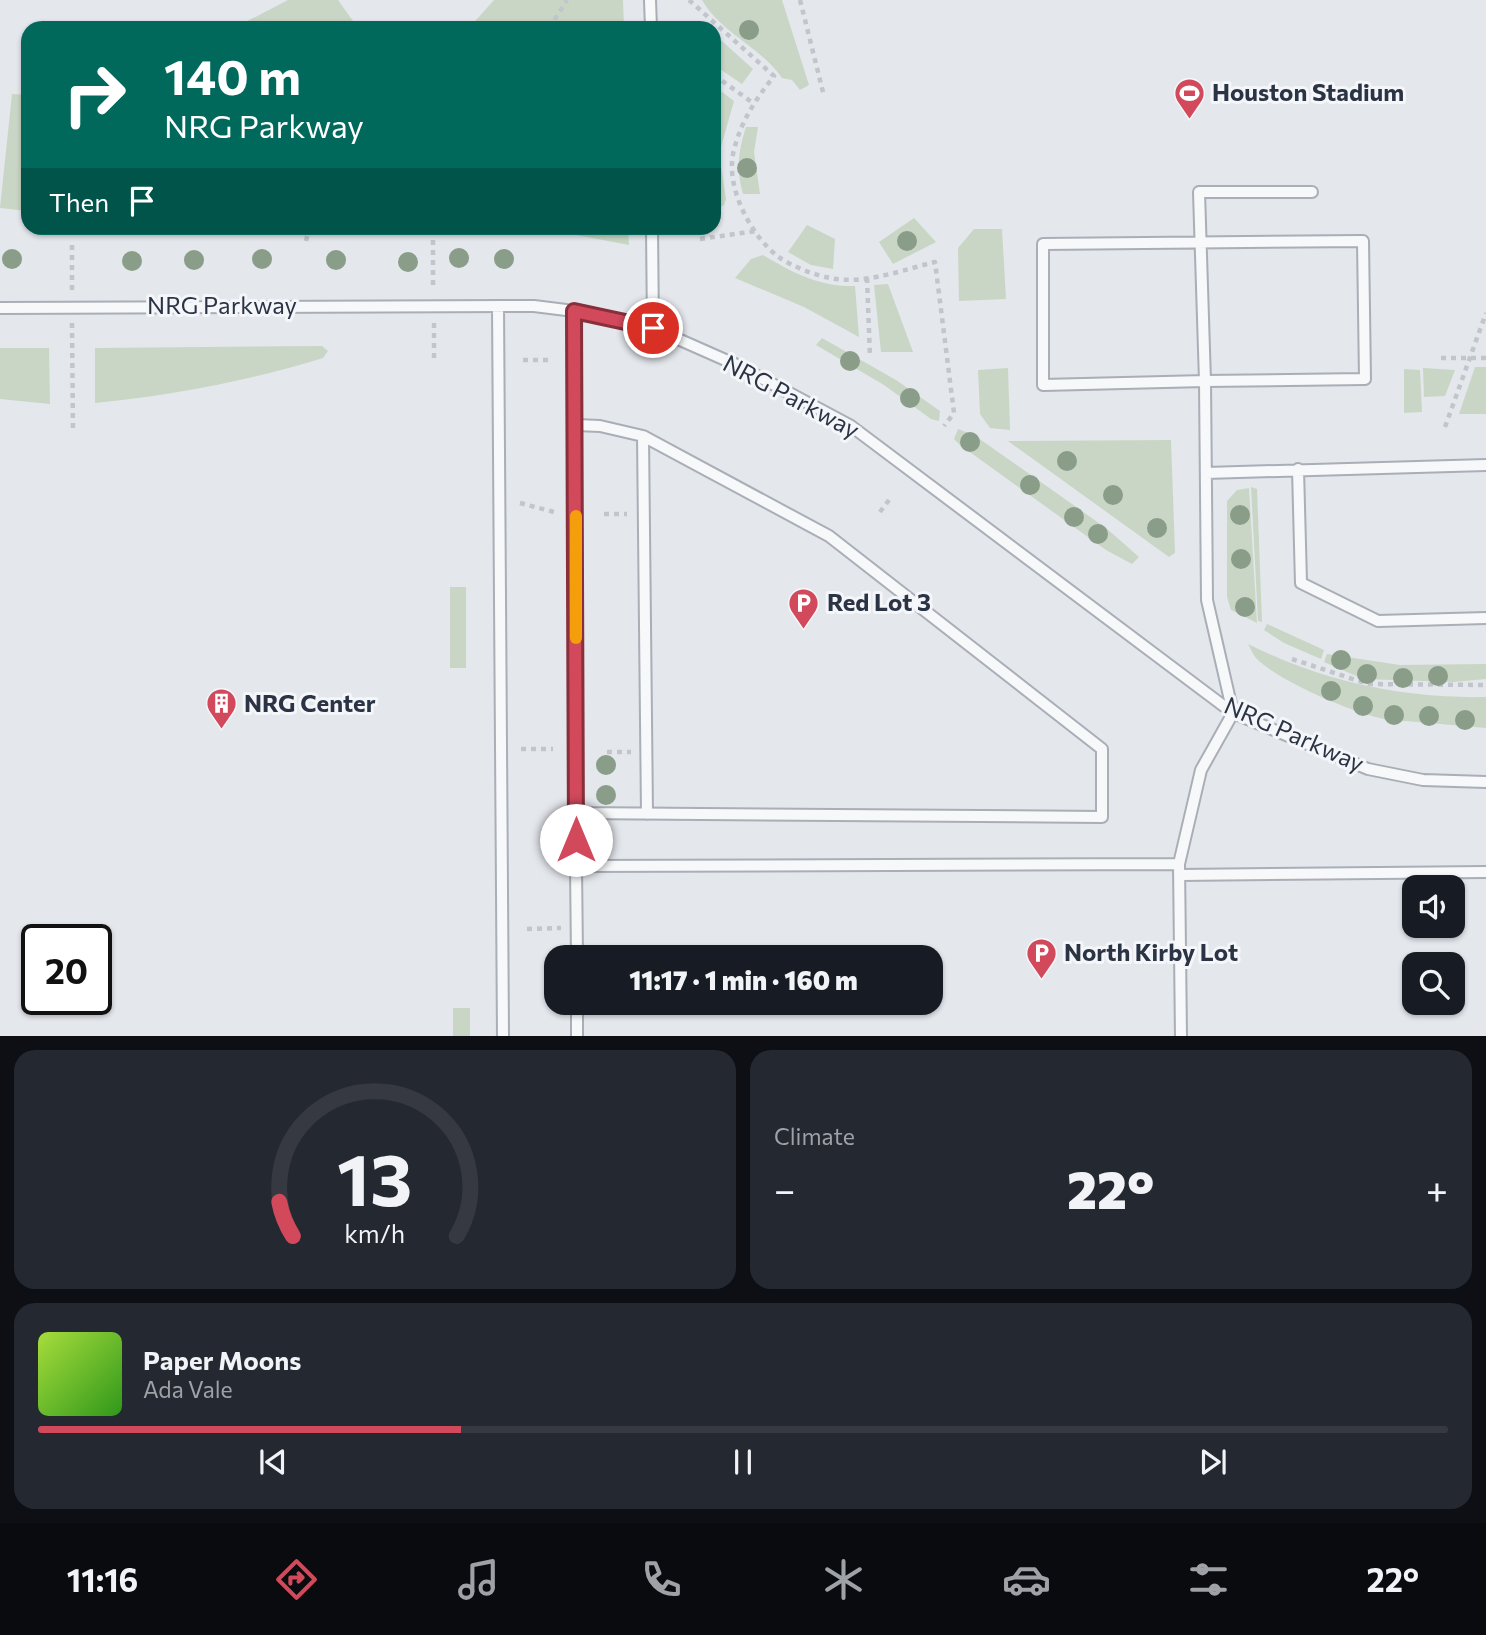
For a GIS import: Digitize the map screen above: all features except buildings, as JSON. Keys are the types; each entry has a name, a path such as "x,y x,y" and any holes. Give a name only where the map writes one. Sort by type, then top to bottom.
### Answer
{"lane":[{"path":"650,0 651,21"},
{"path":"1181,1036 1179,869 1201,770 1233,713 1207,600 1205,381 1199,192 1312,191"},
{"path":"653,235 653,328"},
{"path":"1363,241 1365,379 1205,381 1043,385 1043,244 1363,241"},
{"path":"498,306 503,1036"},
{"name":"NRG Parkway","path":"0,308 498,306 574,311 653,328 740,366 850,426 1233,713 1368,769 1423,780 1486,782"},
{"path":"574,311 577,945"},
{"path":"576,425 600,426 643,436 829,536 1102,749 1102,817 576,813"},
{"path":"643,436 647,814"},
{"path":"1206,473 1486,465"},
{"path":"1298,469 1301,583 1378,621 1486,618"},
{"path":"576,866 1486,872"},
{"path":"577,1015 577,1036"}],"path":[{"path":"554,21 567,0"},
{"path":"689,0 712,21"},
{"path":"800,0 824,96"},
{"path":"721,29 774,76 753,103 733,152 732,173 737,197 756,231 780,258 832,278 867,278 935,262 954,413 944,426"},
{"path":"721,80 753,103"},
{"path":"700,239 756,231"},
{"path":"306,241 307,235"},
{"path":"433,240 433,254"},
{"path":"72,242 72,262"},
{"path":"867,278 870,357"},
{"path":"1446,427 1486,313"},
{"path":"434,348 434,360"},
{"path":"72,357 74,431"},
{"path":"1441,358 1486,358"},
{"path":"523,360 553,360"},
{"path":"880,512 889,500"},
{"path":"520,503 554,512"},
{"path":"1292,659 1368,684 1486,685"},
{"path":"521,749 552,749"},
{"path":"527,929 576,928"}],"green space":[{"path":"288,0 338,0 353,21 248,21"},
{"path":"494,0 623,0 624,21 475,21"},
{"path":"702,0 782,0 809,85 800,90 792,80 782,78 763,57 710,12"},
{"path":"721,40 753,69 742,84 721,70"},
{"path":"721,91 734,101 721,147"},
{"path":"12,94 21,95 21,210 0,208"},
{"path":"746,127 758,127 754,152 760,194 743,194 739,177 741,144"},
{"path":"721,167 726,199 721,206"},
{"path":"914,218 936,242 893,264 879,242"},
{"path":"807,225 835,239 833,269 811,265 788,252"},
{"path":"974,229 1002,229 1006,299 959,301 958,248"},
{"path":"576,235 628,235 629,245"},
{"path":"763,255 807,278 842,286 855,286 859,337 804,307 735,278 751,259"},
{"path":"888,284 913,352 881,352 874,285"},
{"path":"822,338 896,380 940,411 939,421 931,419 884,385 816,345"},
{"path":"322,346 328,351 323,358 267,374 153,396 95,403 95,348"},
{"path":"0,348 49,348 50,404 0,399"},
{"path":"1475,367 1486,367 1486,414 1459,414"},
{"path":"1008,368 1010,430 990,428 980,414 978,370"},
{"path":"1423,368 1455,370 1445,396 1424,397"},
{"path":"1404,369 1420,370 1422,412 1404,413"},
{"path":"958,429 974,435 1106,528 1139,557 1132,564 1106,550 960,445 954,439"},
{"path":"1171,440 1175,553 1169,557 1008,441"},
{"path":"1251,487 1257,489 1262,622 1258,621"},
{"path":"1249,488 1257,623 1231,610 1227,597 1227,501 1237,490"},
{"path":"450,587 466,587 466,668 450,668"},
{"path":"1267,624 1324,650 1321,659 1284,643 1264,630"},
{"path":"1248,644 1305,668 1363,685 1424,695 1486,697 1486,728 1392,720 1351,709 1284,678 1256,658"},
{"path":"1327,654 1400,665 1486,664 1486,679 1453,682 1363,679 1324,662"},
{"path":"453,1008 470,1008 470,1036 453,1036"}],"slow traffic":[{"path":"576,516 576,638"}],"place":[{"name":"Houston Stadium","path":"1189,120"},
{"name":"Red Lot 3","path":"804,630"},
{"name":"NRG Center","path":"221,731"},
{"name":"North Kirby Lot","path":"1041,980"}],"route":[{"path":"576,840 574,311 653,328"}]}
